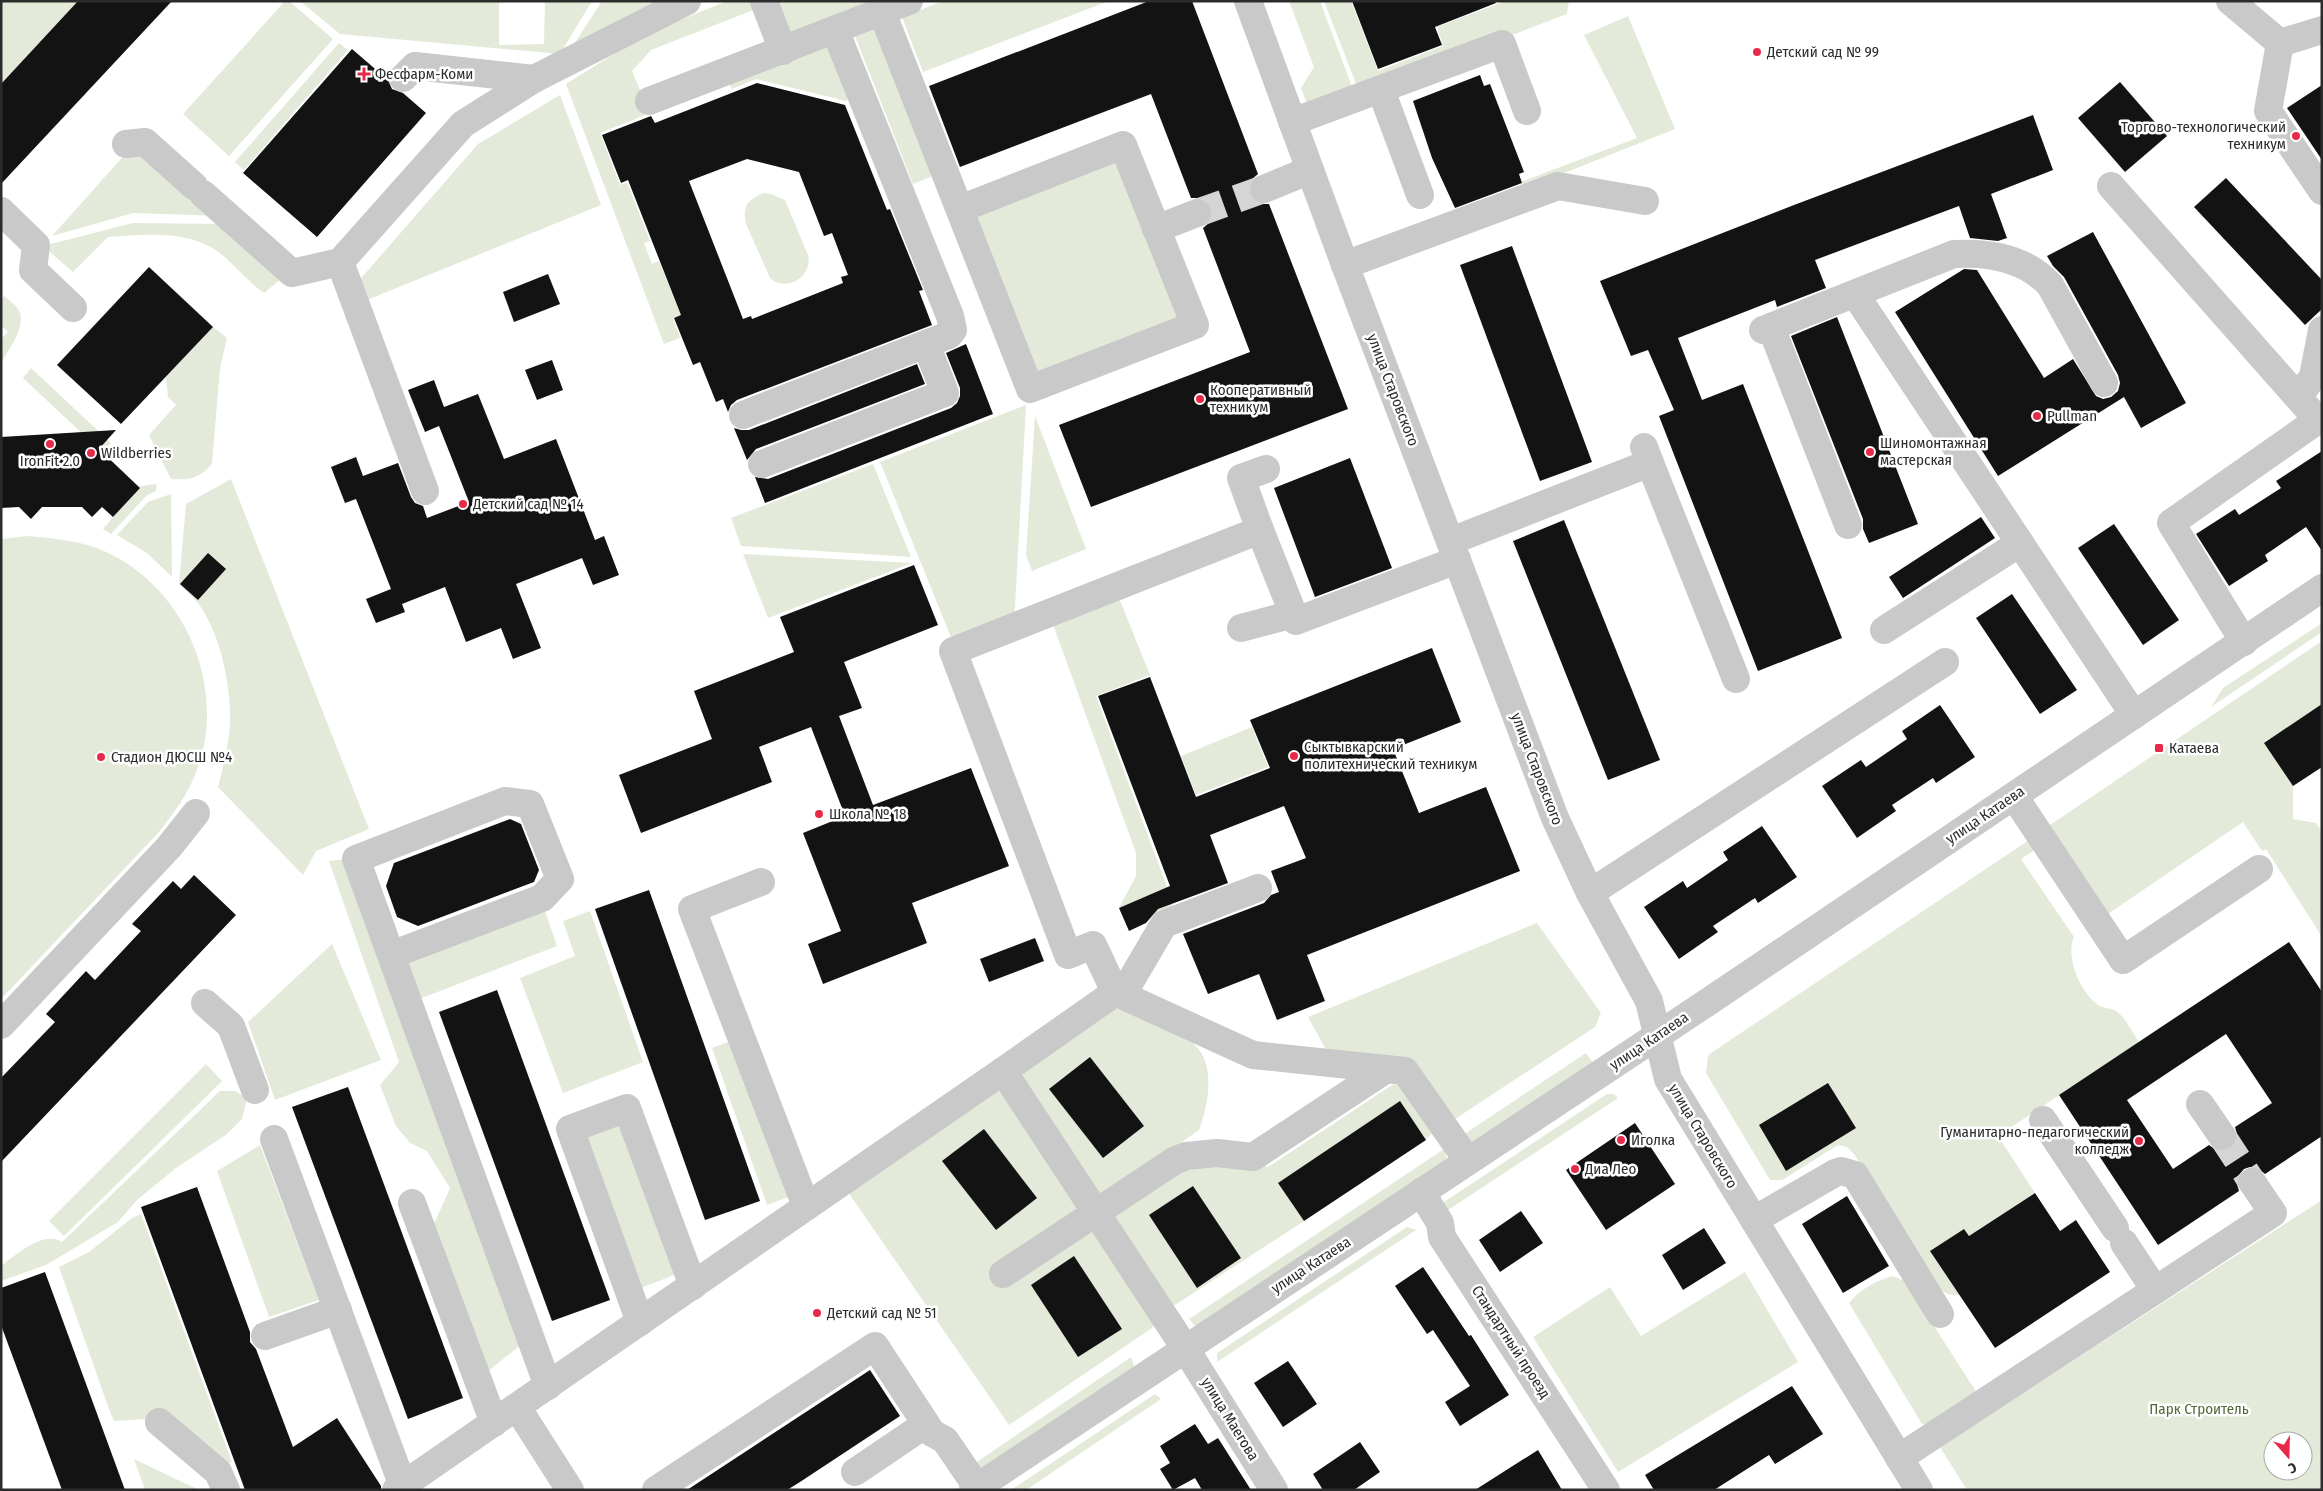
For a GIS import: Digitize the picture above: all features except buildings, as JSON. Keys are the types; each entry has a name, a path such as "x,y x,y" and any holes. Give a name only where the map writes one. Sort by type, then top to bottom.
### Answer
{"street":[{"path":"126,144 145,142 292,273 340,262 463,124 534,79 687,1"},
{"path":"764,1 783,51"},
{"path":"649,101 910,1"},
{"name":"улица Старовского","path":"1248,1 1345,265 1555,818 1590,893 1649,1001 1668,1079 1919,1490"},
{"path":"2230,1 2280,43"},
{"path":"882,12 1030,389 1195,325 1123,145 960,209"},
{"path":"744,415 949,335 953,330 952,322 835,30"},
{"path":"2280,43 2322,30"},
{"path":"2280,43 2268,111 2322,191"},
{"path":"1292,122 1502,44 1527,111"},
{"path":"403,78 415,66 534,79"},
{"path":"1381,90 1420,195"},
{"path":"1264,188 1310,170"},
{"path":"1345,265 1558,186 1645,201"},
{"path":"2111,186 2318,420 2171,523 2244,642"},
{"path":"1,211 36,245 33,270 74,308"},
{"path":"1156,229 1197,213"},
{"path":"1848,525 1767,329 1954,254 1970,253 2008,258 2039,273 2050,285 2104,382"},
{"path":"340,262 426,491"},
{"path":"1855,294 2134,715"},
{"path":"2298,397 2313,377 2322,330"},
{"path":"762,464 945,393 926,344"},
{"path":"1266,469 1241,478 1296,621 1454,551 1647,455 1736,679"},
{"path":"1260,530 953,651 1068,954 1093,945 1114,992 1254,1055 1405,1071 1468,1161"},
{"path":"1884,630 2020,543"},
{"name":"улица Катаева","path":"975,1488 1656,1036 2322,588"},
{"path":"1241,628 1294,614"},
{"path":"1590,893 1944,662"},
{"path":"2014,796 2123,960 2259,869"},
{"path":"391,955 542,898 560,879 530,804 505,801 356,859 548,1386"},
{"path":"1,1025 169,847 196,813"},
{"path":"762,882 692,909 806,1206"},
{"path":"274,1139 338,1310 400,1488 1130,982 1164,924 1258,888"},
{"path":"205,1003 231,1026 255,1090"},
{"path":"1003,1274 1174,1161 1184,1157 1217,1153 1253,1157 1385,1070"},
{"name":"улица Маегова","path":"1003,1071 1185,1348 1274,1490"},
{"path":"2200,1104 2222,1136"},
{"path":"640,1322 570,1129 627,1108 693,1286"},
{"path":"2043,1120 2155,1290"},
{"path":"1754,1220 1835,1173 1848,1172 1855,1175 1940,1314"},
{"path":"1899,1458 2273,1213 2252,1182"},
{"name":"Стандартный проезд","path":"1421,1192 1440,1223 1442,1237 1606,1490"},
{"path":"412,1203 494,1423"},
{"path":"265,1336 338,1310"},
{"path":"656,1490 875,1346 932,1433 945,1440 975,1488"},
{"path":"517,1407 570,1490"},
{"path":"159,1422 218,1472 226,1490"},
{"path":"855,1472 926,1424"}],"green space":[{"path":"1,1 78,1 1,84"},
{"path":"285,1 289,1 333,39 229,156 183,114"},
{"path":"300,1 499,1 499,45 544,44 545,1 592,1 560,54 340,34"},
{"path":"602,1 675,1 567,55"},
{"path":"727,1 753,1 756,9 651,50 632,71 650,113 600,133 620,185 627,182 650,241 644,243 652,264 659,261 681,315 673,318 680,338 664,344 566,84 646,34"},
{"path":"772,1 867,1 869,6 784,39"},
{"path":"943,1 1109,1 923,72 902,17"},
{"path":"1289,1 1320,1 1355,95 1310,112 1301,88 1314,67"},
{"path":"1324,1 1351,1 1378,71 1443,46 1437,27 1505,1 1569,1 1567,14 1360,94"},
{"path":"1628,16 1675,129 1524,189 1521,182 1637,138 1584,35"},
{"path":"881,26 940,173 913,184 855,36"},
{"path":"828,41 852,96 846,101 756,79 732,89 729,83"},
{"path":"339,43 348,50 244,170 235,162"},
{"path":"560,95 601,205 362,302 356,284 478,144"},
{"path":"145,149 223,216 133,213 52,236 128,151"},
{"path":"1119,158 1184,318 1034,377 970,216"},
{"path":"764,193 785,200 808,255 806,270 802,276 790,283 783,284 770,278 746,224 745,208 747,204 753,198"},
{"path":"133,223 230,224 282,278 264,293 225,257 211,247 186,238 173,236 108,237 73,272 43,246"},
{"path":"4,296 18,309 21,323 16,338 1,363 1,339 8,332 1,325 1,300"},
{"path":"213,327 227,338 220,368 212,464 194,478 171,479 149,435 176,405 168,397 166,377"},
{"path":"31,368 111,443 102,452 23,378"},
{"path":"1026,405 1014,625 955,647 880,462"},
{"path":"1035,416 1086,549 1032,571 1026,555"},
{"path":"873,464 911,557 741,546 731,518"},
{"path":"231,479 369,829 316,851 303,875 218,787 227,750 230,721 228,684 222,655 212,627 198,603 179,584 186,504"},
{"path":"157,484 156,491 146,496 111,534 103,529 140,486"},
{"path":"171,494 172,577 147,553 117,535 148,502"},
{"name":"Стадион ДЮСШ №4","path":"27,536 69,541 94,547 125,562 152,584 175,610 191,640 202,673 207,707 205,742 195,775 188,791 174,812 159,832 1,999 1,539"},
{"path":"743,554 912,563 768,618"},
{"path":"1117,593 1150,675 1096,696 1173,903 1172,911 1157,919 1147,896 1119,908 1136,876 1136,853 1051,619"},
{"path":"2322,623 2322,632 2211,707 2223,688"},
{"path":"2322,641 2322,767 2293,786 2293,819 2316,823 2322,832 2322,937 2266,849 2262,851 2243,822 2105,916 2047,827"},
{"path":"1252,727 1268,767 1196,795 1181,756"},
{"path":"2035,836 2041,846 2021,859 2074,937 2072,945 2073,965 2081,985 2093,1001 2100,1006 2119,1013 2139,1042 1998,1136 2035,1193 1969,1236 1964,1229 1931,1250 1960,1295 1950,1294 1937,1286 1854,1154 1847,1147 1838,1145 1782,1180 1770,1180 1706,1073 1708,1055"},
{"path":"346,859 522,1344 487,1372 434,1224 450,1188 427,1151 410,1143 396,1126 380,1085 399,1062 329,861"},
{"path":"542,902 557,946 414,1001 398,957"},
{"path":"590,911 643,1062 563,1093 520,978 575,956 563,921"},
{"path":"1537,923 1601,1013 1595,1027 1452,1121 1406,1059 1348,1055 1325,1048 1308,1017"},
{"path":"332,944 381,1060 275,1100 248,1022"},
{"path":"1106,1008 1121,1009 1134,1013 1179,1034 1193,1043 1202,1055 1206,1065 1208,1087 1205,1110 1199,1130 1108,1193 1099,1194 1019,1072"},
{"path":"736,1039 794,1195 767,1205 712,1048"},
{"path":"1586,1053 1593,1063 1473,1143 1463,1135"},
{"path":"206,1064 222,1081 64,1236 49,1221"},
{"path":"1398,1084 1433,1132 1426,1140 1279,1183 1304,1221 1172,1307 1111,1213 1193,1163 1261,1165 1268,1167 1392,1085"},
{"path":"1001,1089 1077,1206 1076,1210 1000,1286 1007,1287 1096,1229 1155,1324 1152,1328 1009,1425 850,1195 850,1190"},
{"path":"220,1091 236,1091 247,1099 242,1119 227,1134 176,1168 137,1200 118,1222 46,1265 1,1281 1,1266 22,1250 38,1241 55,1239 62,1242"},
{"path":"1607,1094 1614,1094 1618,1098 1442,1214 1441,1204"},
{"path":"624,1120 679,1273 636,1290 579,1136"},
{"path":"260,1145 319,1300 269,1317 217,1171"},
{"path":"1444,1149 1447,1159 1443,1164 1195,1326 1189,1319"},
{"name":"Парк Строитель","path":"2322,1200 2322,1490 1967,1490 1940,1447"},
{"path":"141,1214 232,1462 218,1467 162,1418 114,1421 59,1267 89,1252 132,1218"},
{"path":"1407,1227 1416,1230 1217,1362 1217,1353"},
{"path":"1745,1272 1798,1362 1618,1472 1533,1337 1610,1287 1641,1336"},
{"path":"1893,1276 1905,1281 1975,1390 1975,1396 1929,1425 1922,1424 1849,1303 1869,1286"},
{"path":"1131,1357 1134,1365 1132,1371 975,1476 968,1468"},
{"path":"1155,1394 1161,1399 1026,1490 1011,1490"},
{"path":"134,1459 199,1490 145,1490"}],"tunnel":[{"path":"1197,213 1264,189"},
{"path":"2222,1136 2252,1182"}],"place":[{"name":"Детский сад № 99","path":"1757,52"},
{"name":"Фесфарм-Коми","path":"364,74"},
{"name":"Торгово-технологический техникум","path":"2296,136"},
{"name":"Кооперативный техникум","path":"1200,399"},
{"name":"Pullman","path":"2037,416"},
{"name":"IronFit 2.0","path":"50,444"},
{"name":"Шиномонтажная мастерская","path":"1870,452"},
{"name":"Wildberries","path":"91,453"},
{"name":"Детский сад № 14","path":"463,504"},
{"name":"Катаева","path":"2159,748"},
{"name":"Сыктывкарский политехнический техникум","path":"1294,756"},
{"name":"Стадион ДЮСШ №4","path":"101,757"},
{"name":"Школа № 18","path":"819,814"},
{"name":"Иголка","path":"1621,1140"},
{"name":"Гуманитарно-педагогический колледж","path":"2139,1141"},
{"name":"Диа Лео","path":"1575,1169"},
{"name":"Детский сад № 51","path":"817,1313"}]}
